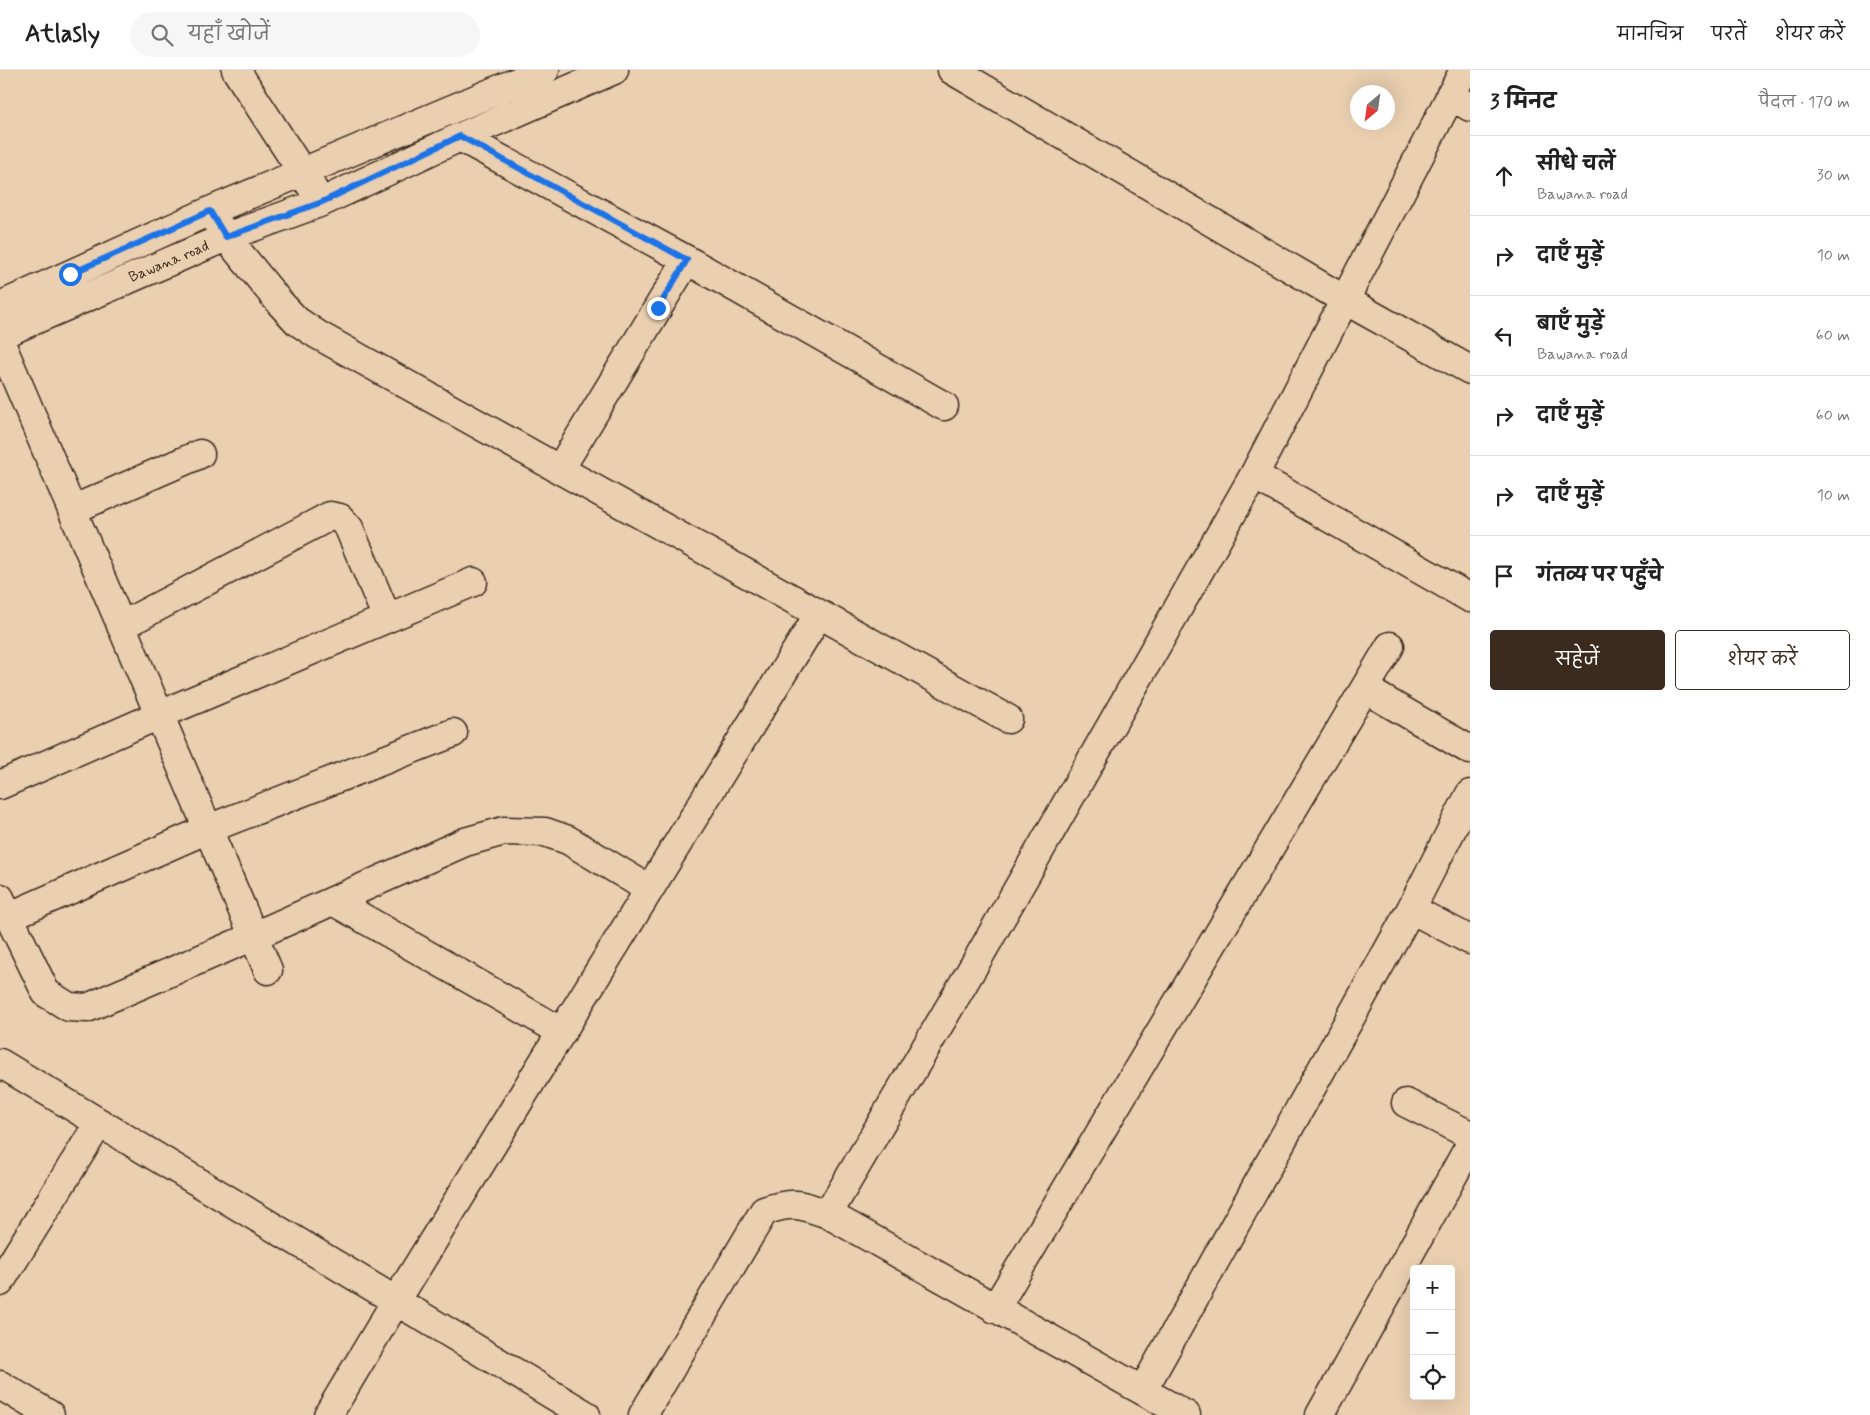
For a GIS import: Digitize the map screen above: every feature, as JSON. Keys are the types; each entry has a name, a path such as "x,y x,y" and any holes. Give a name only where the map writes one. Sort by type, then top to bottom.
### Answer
{"street":[{"path":"236,70 322,202"},
{"name":"Bawana road","path":"0,306 210,211 545,70"},
{"name":"Bawana road","path":"0,336 226,237 322,202 460,136 614,70"},
{"path":"952,70 1345,300 1470,370"},
{"path":"828,1214 976,962 1254,475 1345,300 1460,101 1464,70"},
{"path":"460,136 687,260 944,406"},
{"path":"210,211 226,237 280,303 298,321 318,334 1008,719"},
{"path":"560,469 687,260"},
{"path":"0,341 268,970"},
{"path":"72,510 200,454"},
{"path":"1254,475 1470,598"},
{"path":"121,626 330,516 340,518 349,528 387,618"},
{"path":"0,785 158,715 473,582"},
{"path":"328,1415 396,1301 819,614"},
{"path":"995,1309 1390,646"},
{"path":"1365,689 1470,750"},
{"path":"453,733 4,908 46,993 69,1007 87,1008 333,902 465,842 504,831 545,832 568,840 649,890"},
{"path":"1146,1400 1411,909 1470,794"},
{"path":"333,902 562,1032"},
{"path":"1411,909 1470,940"},
{"path":"0,1063 586,1415"},
{"path":"1406,1103 1470,1135"},
{"path":"0,1282 99,1123"},
{"path":"1320,1415 1470,1145"},
{"path":"643,1415 764,1211 780,1205 802,1204 828,1214 995,1309 1146,1400 1186,1415"},
{"path":"0,1385 50,1415"}],"route":[{"path":"70,274 210,211 226,237 322,202 460,136 687,260 658,308"}]}
